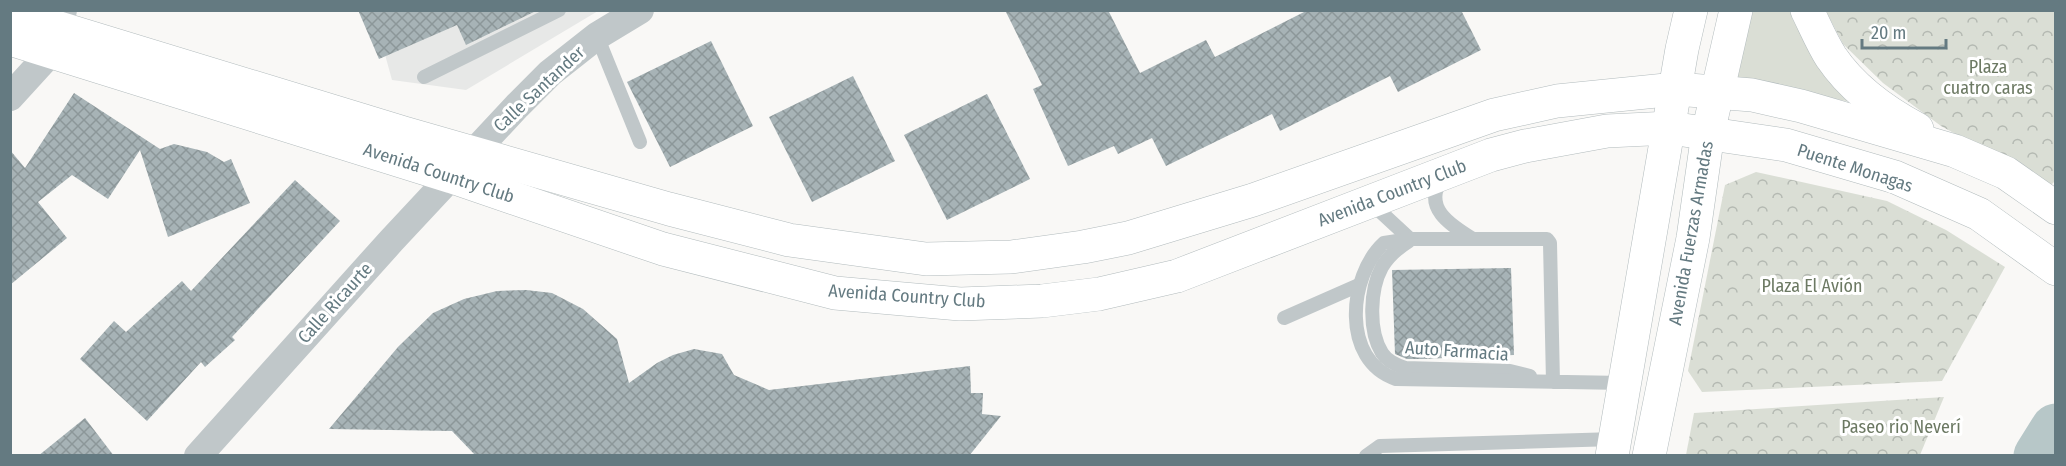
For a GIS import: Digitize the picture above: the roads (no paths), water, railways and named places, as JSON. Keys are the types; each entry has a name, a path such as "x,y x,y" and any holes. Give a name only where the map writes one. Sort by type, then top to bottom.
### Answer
{"street":[{"name":"Calle Santander","path":"472,152 550,74 597,36 640,10"},
{"path":"1613,447 1691,10"},
{"name":"Avenida Fuerzas Armadas","path":"1649,456 1693,238 1708,134 1736,10"},
{"path":"1808,10 1831,57 1862,91 1898,119 1955,151 2006,173 2055,208"},
{"name":"Avenida Country Club","path":"10,13 452,177 663,249 835,294 960,304 1042,301 1088,295 1177,276 1502,152 1607,131 1670,128"},
{"path":"10,97 58,30"},
{"name":"Avenida Country Club","path":"10,39 58,30 658,206 789,240 926,259 1011,257 1128,238 1201,217 1494,115 1557,101 1676,89"},
{"path":"1676,89 1752,95 1801,106 1955,151"},
{"name":"Puente Monagas","path":"1670,128 1785,145 1895,177 1979,214 2055,269"},
{"name":"Calle Ricaurte","path":"198,456 390,242 452,177 472,152"}],"lane":[{"path":"424,76 559,10"},
{"path":"597,36 640,142"},
{"path":"1455,169 1441,180 1434,199 1438,209 1449,222 1473,239"},
{"path":"1370,201 1410,239"},
{"path":"1553,382 1550,243 1547,239 1410,239 1384,243 1370,258 1359,285 1356,300 1358,332 1368,359 1384,375 1396,379 1553,382 1624,383"},
{"name":"Auto Farmacia","path":"1410,239 1392,252 1382,267 1373,293 1372,307 1377,339 1382,353 1391,363 1413,369 1510,371 1553,382"},
{"path":"1284,318 1359,285"},
{"path":"1366,456 1380,446 1613,447"}],"waterway":[{"path":"2039,456 2056,429"}],"park label":[{"name":"Plaza cuatro caras","path":"1988,77"},
{"name":"Plaza El Avión","path":"1812,286"},
{"name":"Paseo rio Neverí","path":"1901,427"}]}
